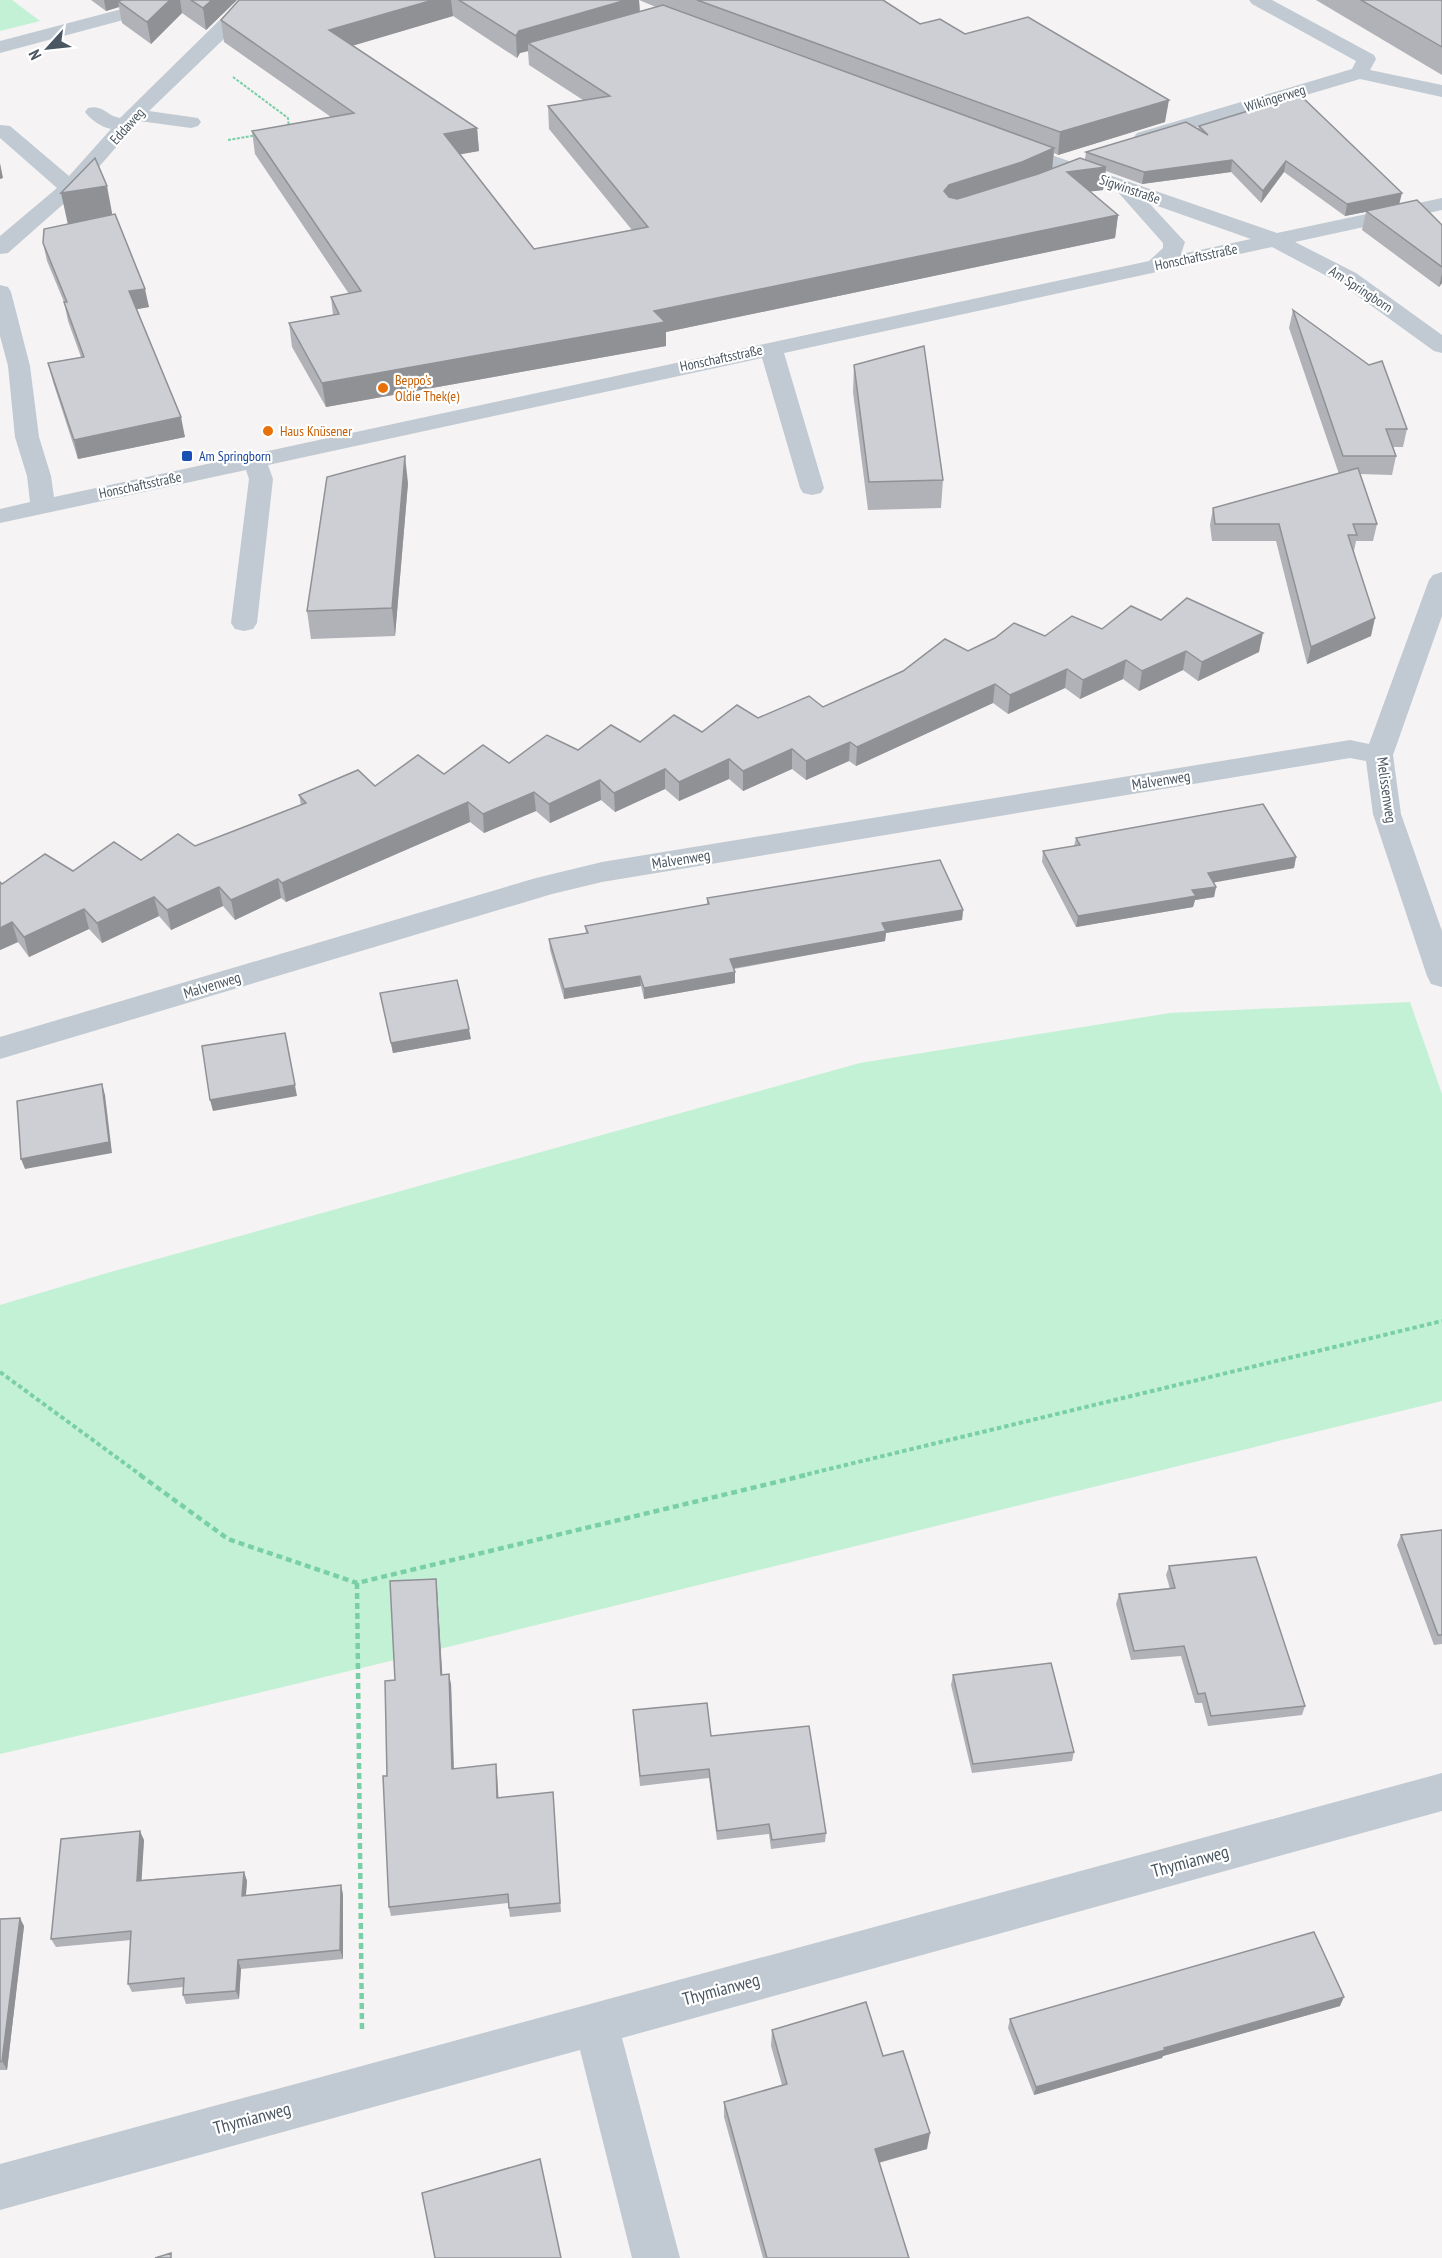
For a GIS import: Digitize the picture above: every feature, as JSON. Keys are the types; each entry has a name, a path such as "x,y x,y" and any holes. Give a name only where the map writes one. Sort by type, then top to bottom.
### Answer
{"street":[{"path":"0,47 177,0"},
{"name":"Eddaweg","path":"12,237 70,188 131,120 201,53 250,0"},
{"path":"1258,0 1367,59 1359,73 1442,91"},
{"name":"Wikingerweg","path":"1124,143 1359,73"},
{"path":"95,112 110,123 131,120 191,122"},
{"path":"3,130 70,188"},
{"name":"Sigwinstraße","path":"989,139 1275,240"},
{"path":"1047,183 1066,167 1090,153"},
{"path":"1121,186 1174,242 1173,250 1157,265"},
{"name":"Honschaftsstraße","path":"0,516 1442,204"},
{"name":"Am Springborn","path":"1275,240 1348,278 1442,346"},
{"path":"0,292 20,366 27,437 39,476 43,506"},
{"path":"771,348 812,488"},
{"path":"244,623 261,479 254,460"},
{"name":"Melissenweg","path":"1441,970 1387,814 1379,755 1442,580"},
{"name":"Malvenweg","path":"0,1048 536,888 602,872 1350,749 1379,755"},
{"name":"Thymianweg","path":"0,2187 1442,1792"},
{"path":"596,2024 656,2258"}],"path":[{"path":"0,1372 228,1539 357,1583 1442,1321"},
{"path":"357,1583 363,2088"}],"green space":[{"path":"0,0 12,0 40,21 0,31"},
{"path":"1410,1002 1442,1094 1442,1401 541,1624 0,1754 0,1305 107,1273 860,1063 1170,1013"}],"building":[{"path":"170,0 147,22 118,1"},
{"path":"191,0 212,0 203,8"},
{"path":"239,0 433,0 329,30 477,128 444,134 534,249 648,227 548,106 610,96 528,43 663,5 1054,148 1022,162 949,185 944,191 949,197 957,199 964,197 1080,158 1106,167 1067,172 1118,215 654,311 665,322 322,383 289,323 339,314 331,297 361,291 252,131 354,113 221,20"},
{"path":"459,0 626,0 519,31 516,36"},
{"path":"697,0 883,0 920,24 940,19 965,34 1028,17 1169,100 1060,132"},
{"path":"1361,0 1442,0 1442,47"},
{"path":"1300,95 1402,193 1347,204 1286,161 1263,191 1232,160 1144,172 1086,152 1186,122 1208,135 1199,126"},
{"path":"95,158 107,186 61,193"},
{"path":"1417,200 1442,225 1442,267 1366,211"},
{"path":"115,214 145,289 129,291 181,417 74,440 48,363 84,357 64,302 67,302 43,243 44,229"},
{"path":"1293,310 1369,365 1382,361 1407,429 1386,429 1396,456 1343,456"},
{"path":"924,346 943,480 869,482 854,365"},
{"path":"405,456 392,608 307,611 327,477"},
{"path":"1358,468 1377,524 1353,524 1357,535 1348,535 1375,618 1311,647 1279,524 1215,524 1213,508"},
{"path":"1187,598 1263,633 1202,662 1186,651 1142,671 1126,660 1083,680 1067,669 1010,695 995,684 857,747 850,742 806,761 792,749 743,771 729,759 679,782 665,769 614,793 600,780 549,804 534,792 483,814 468,802 282,883 278,879 231,900 219,887 167,910 154,897 97,923 84,909 24,937 12,922 0,928 0,882 2,884 45,854 73,871 114,842 141,860 178,834 195,846 306,803 299,795 358,770 375,786 418,755 444,774 483,745 509,763 547,735 578,750 611,725 640,742 674,715 702,732 737,705 758,718 809,696 823,707 903,671 945,639 968,651 995,638 1014,623 1045,636 1072,616 1102,629 1131,606 1161,620"},
{"path":"1263,804 1296,857 1208,873 1216,887 1192,890 1196,896 1078,916 1043,851 1080,845 1076,838"},
{"path":"940,860 963,910 882,923 886,931 730,959 735,972 644,988 640,976 564,989 549,939 588,933 585,926 709,904 707,898"},
{"path":"457,980 469,1029 391,1043 380,993"},
{"path":"285,1033 295,1085 210,1100 202,1046"},
{"path":"102,1084 109,1142 21,1159 17,1101"},
{"path":"1442,1530 1442,1635 1438,1635 1401,1535"},
{"path":"1256,1557 1305,1706 1211,1716 1205,1693 1198,1694 1184,1646 1134,1651 1119,1594 1175,1588 1169,1566"},
{"path":"436,1579 441,1675 449,1674 452,1769 496,1764 497,1798 553,1792 560,1903 509,1908 508,1894 389,1907 383,1776 387,1776 385,1681 395,1680 390,1581"},
{"path":"1051,1663 1074,1752 973,1764 953,1675"},
{"path":"707,1703 711,1736 809,1726 826,1833 772,1840 769,1824 717,1831 709,1769 640,1776 633,1710"},
{"path":"140,1831 137,1881 244,1872 242,1896 341,1885 340,1950 238,1960 236,1991 183,1995 184,1978 128,1984 131,1931 51,1939 61,1839"},
{"path":"20,1918 2,2061 0,2062 0,1919"},
{"path":"1314,1932 1344,1997 1036,2087 1010,2019"},
{"path":"866,2002 883,2056 903,2051 930,2133 875,2149 909,2258 767,2258 724,2102 787,2084 772,2030"},
{"path":"540,2159 561,2258 435,2258 422,2193"},
{"path":"171,2253 171,2258 155,2258"}],"place":[{"name":"Beppo's Oldie Thek(e)","path":"383,388"},
{"name":"Haus Knüsener","path":"268,431"},
{"name":"Am Springborn","path":"187,456"}]}
